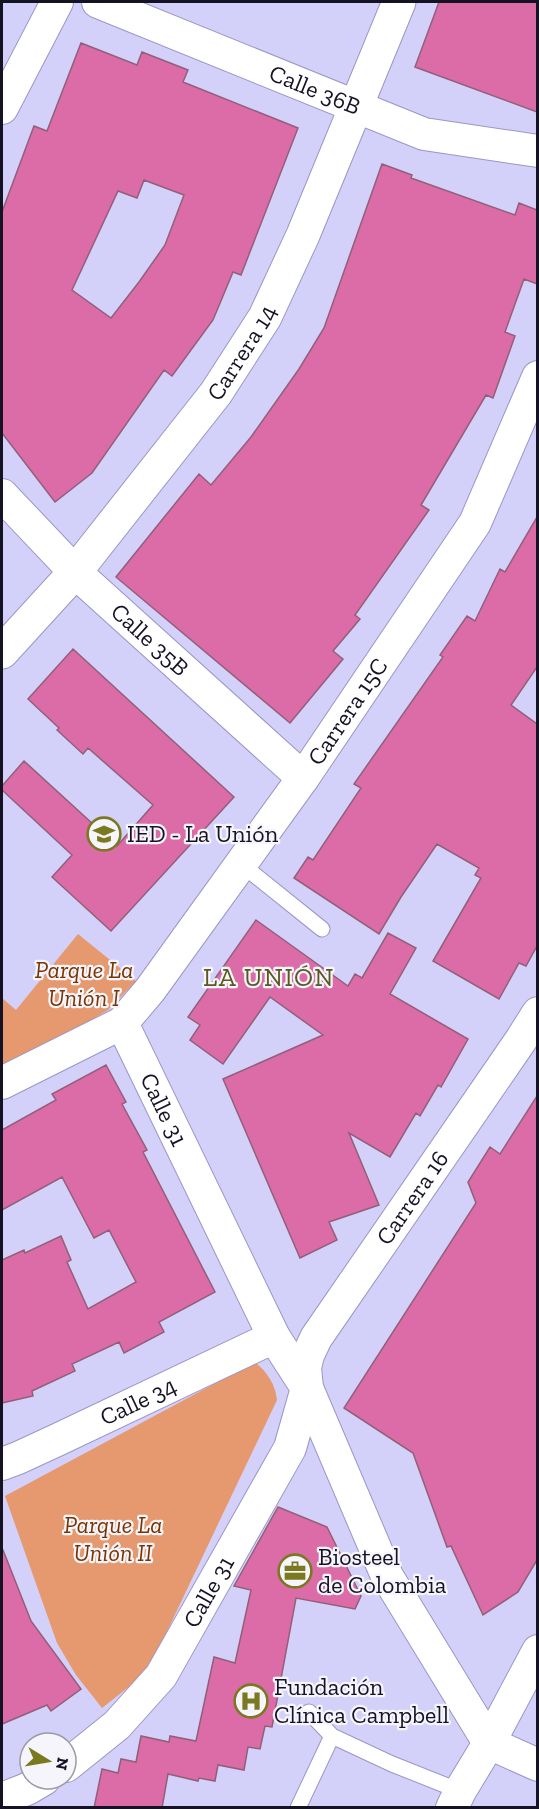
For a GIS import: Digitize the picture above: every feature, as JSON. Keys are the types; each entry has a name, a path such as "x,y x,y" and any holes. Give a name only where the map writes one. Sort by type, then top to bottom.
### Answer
{"street":[{"path":"2,108 57,2"},
{"name":"Calle 36B","path":"98,2 424,134 537,151"},
{"name":"Carrera 14","path":"2,652 75,572 216,393 265,317 303,235 399,2"},
{"name":"Carrera 15C","path":"122,1023 150,990 303,778 475,523 537,377"},
{"name":"Calle 35B","path":"2,495 75,572 303,778"},
{"name":"Carrera 16","path":"307,1388 305,1368 316,1338 521,1040 537,1013"},
{"path":"2,1083 122,1023"},
{"name":"Calle 31","path":"122,1023 274,1337 307,1388 387,1576 489,1743"},
{"name":"Calle 34","path":"2,1464 274,1337"},
{"name":"Calle 31","path":"78,1756 117,1725 161,1676 286,1457 307,1388"},
{"path":"456,1799 489,1743 537,1651"},
{"path":"489,1743 537,1765"},
{"path":"2,1799 22,1791"}],"lane":[{"path":"241,864 322,929"},
{"path":"309,1712 332,1736 392,1764 456,1799"},
{"path":"298,1808 332,1736"}],"green space":[{"name":"Parque La Unión I","path":"78,934 136,981 108,1010 40,1050 2,1068 2,998 16,1010"},
{"name":"Parque La Unión II","path":"255,1362 270,1379 277,1400 161,1644 140,1678 102,1708 76,1675 57,1643 5,1496"}],"building":[{"path":"439,2 537,2 537,112 415,67"},
{"path":"81,43 137,65 142,52 188,70 183,82 298,128 241,275 233,272 213,320 172,376 164,370 92,473 55,502 2,433 2,212 34,126 47,131","holes":["144,180 184,195 165,245 111,318 72,290 118,191 137,198"]},
{"path":"382,164 412,175 411,178 515,215 519,203 537,210 537,284 524,279 505,332 515,336 493,398 486,395 421,505 429,510 355,615 360,619 333,651 343,659 290,723 116,577 199,474 211,485 251,437 299,369 324,328"},
{"path":"537,517 537,667 511,705 537,724 537,946 526,966 519,963 499,999 433,961 481,878 475,875 479,868 437,844 379,934 294,878 308,857 313,860 361,788 354,784 443,657 440,655 467,616 475,621 500,569 505,572"},
{"path":"73,649 234,797 111,931 52,877 72,855 2,790 2,786 24,761 117,846 153,805 88,748 83,754 28,699"},
{"path":"256,920 348,986 355,974 362,978 388,933 416,948 390,994 468,1039 441,1087 438,1085 420,1116 416,1113 390,1157 349,1133 379,1205 329,1222 337,1240 300,1258 223,1079 323,1035 270,997 223,1064 190,1040 200,1025 188,1017"},
{"path":"106,1065 126,1102 122,1104 147,1150 143,1152 215,1292 159,1322 164,1332 124,1353 119,1342 72,1364 75,1371 32,1391 33,1396 2,1403 2,1260 24,1250 25,1253 61,1236 71,1260 67,1262 88,1309 136,1282 109,1230 94,1238 62,1177 2,1210 2,1130 56,1100 52,1094"},
{"path":"537,1096 537,1560 518,1592 483,1615 451,1546 447,1547 413,1453 344,1408 476,1203 468,1182 490,1147 500,1154"},
{"path":"278,1507 327,1527 361,1596 355,1609 296,1598 272,1727 265,1726 260,1749 248,1747 244,1770 218,1765 215,1781 199,1778 198,1781 168,1774 162,1808 94,1808 102,1769 118,1773 121,1759 136,1762 141,1736 169,1742 170,1736 196,1741 214,1657 235,1663 251,1590 234,1586"},
{"path":"2,1550 31,1621 81,1689 51,1711 47,1705 2,1724"}],"place":[{"name":"IED - La Unión","path":"104,834"},
{"name":"Biosteel de Colombia","path":"295,1571"},
{"name":"Fundación Clínica Campbell","path":"251,1701"}],"district":[{"name":"LA UNIÓN","path":"269,977"}]}
